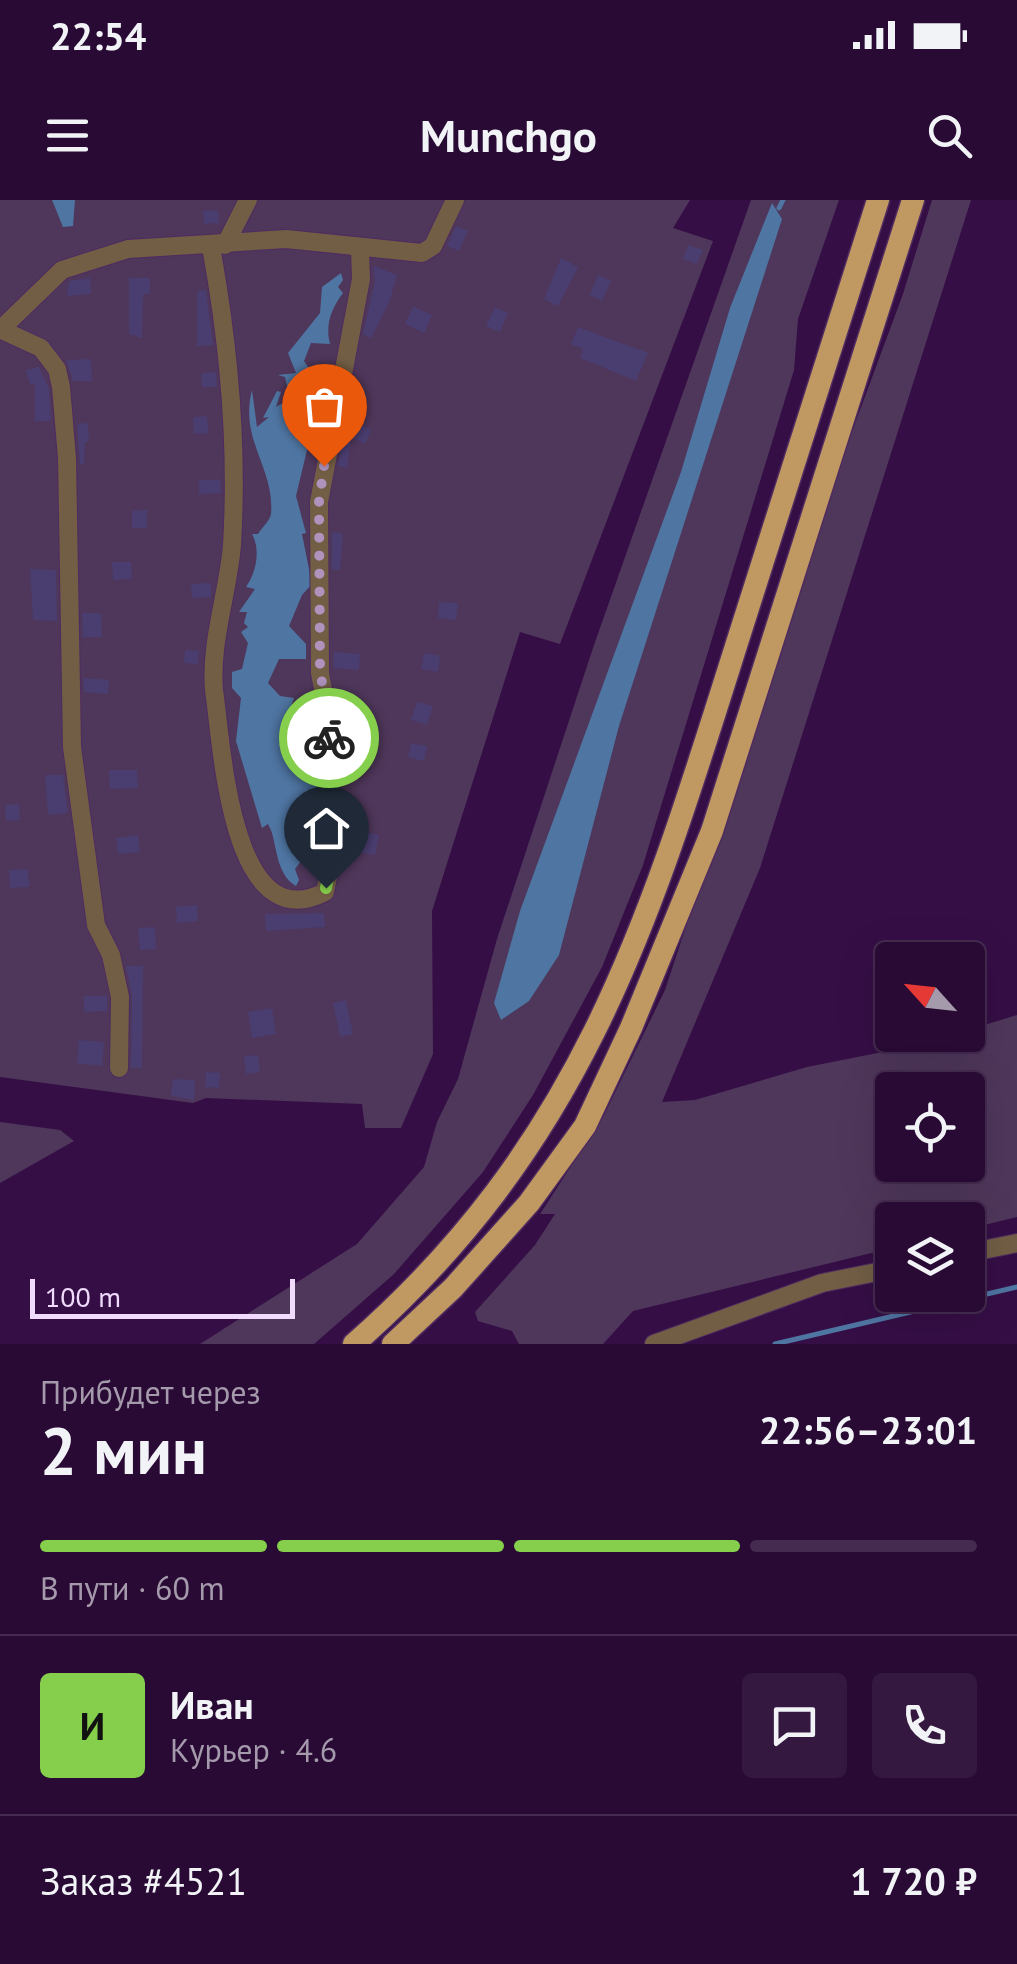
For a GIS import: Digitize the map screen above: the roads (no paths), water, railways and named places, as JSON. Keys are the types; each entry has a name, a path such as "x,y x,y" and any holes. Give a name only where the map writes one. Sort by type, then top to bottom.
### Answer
{"main road":[{"path":"354,1344 430,1271 527,1151 590,1046 621,982 674,844 878,200"},
{"path":"394,1344 529,1203 585,1126 631,1028 712,831 913,200"}],"street":[{"path":"248,200 218,246 228,339 233,479 231,550 214,665 214,690 243,850 265,887 295,898 324,892 333,859 330,728 320,667 319,502 360,279 360,249"},
{"path":"119,1068 120,997 110,954 96,925 72,747 66,436 59,377 35,342 2,330 62,270 128,249 286,239 360,249 428,251 455,200"},
{"path":"985,1250 1017,1243"},
{"path":"654,1344 822,1283 875,1272"}],"water":[{"path":"52,200 75,200 73,226 63,227"},
{"path":"772,203 782,219 619,726 559,955 529,1001 501,1020 494,1003 520,911 681,472 730,308"},
{"path":"341,273 343,280 338,287 343,293 330,317 330,344 311,343 304,361 308,367 319,369 316,377 323,377 316,386 301,387 308,403 321,405 314,421 329,424 313,425 296,496 306,533 302,534 312,584 302,595 289,626 306,644 306,659 279,659 268,683 280,696 294,698 289,712 294,721 292,739 310,754 308,765 316,764 323,788 308,790 319,799 305,811 312,816 313,826 299,832 313,845 295,869 299,880 296,886 280,866 268,824 262,828 236,741 241,698 232,688 232,672 242,669 248,643 241,632 248,627 244,623 247,612 239,612 255,589 246,587 256,561 252,534 258,534 271,514 268,482 253,439 249,408 252,390 257,427 269,417 263,418 277,391 281,392 276,407 290,399 285,377 278,375 296,373 288,353 320,313 322,287"}],"waterway":[{"path":"779,208 783,200"},
{"path":"775,1344 1017,1287"}]}
